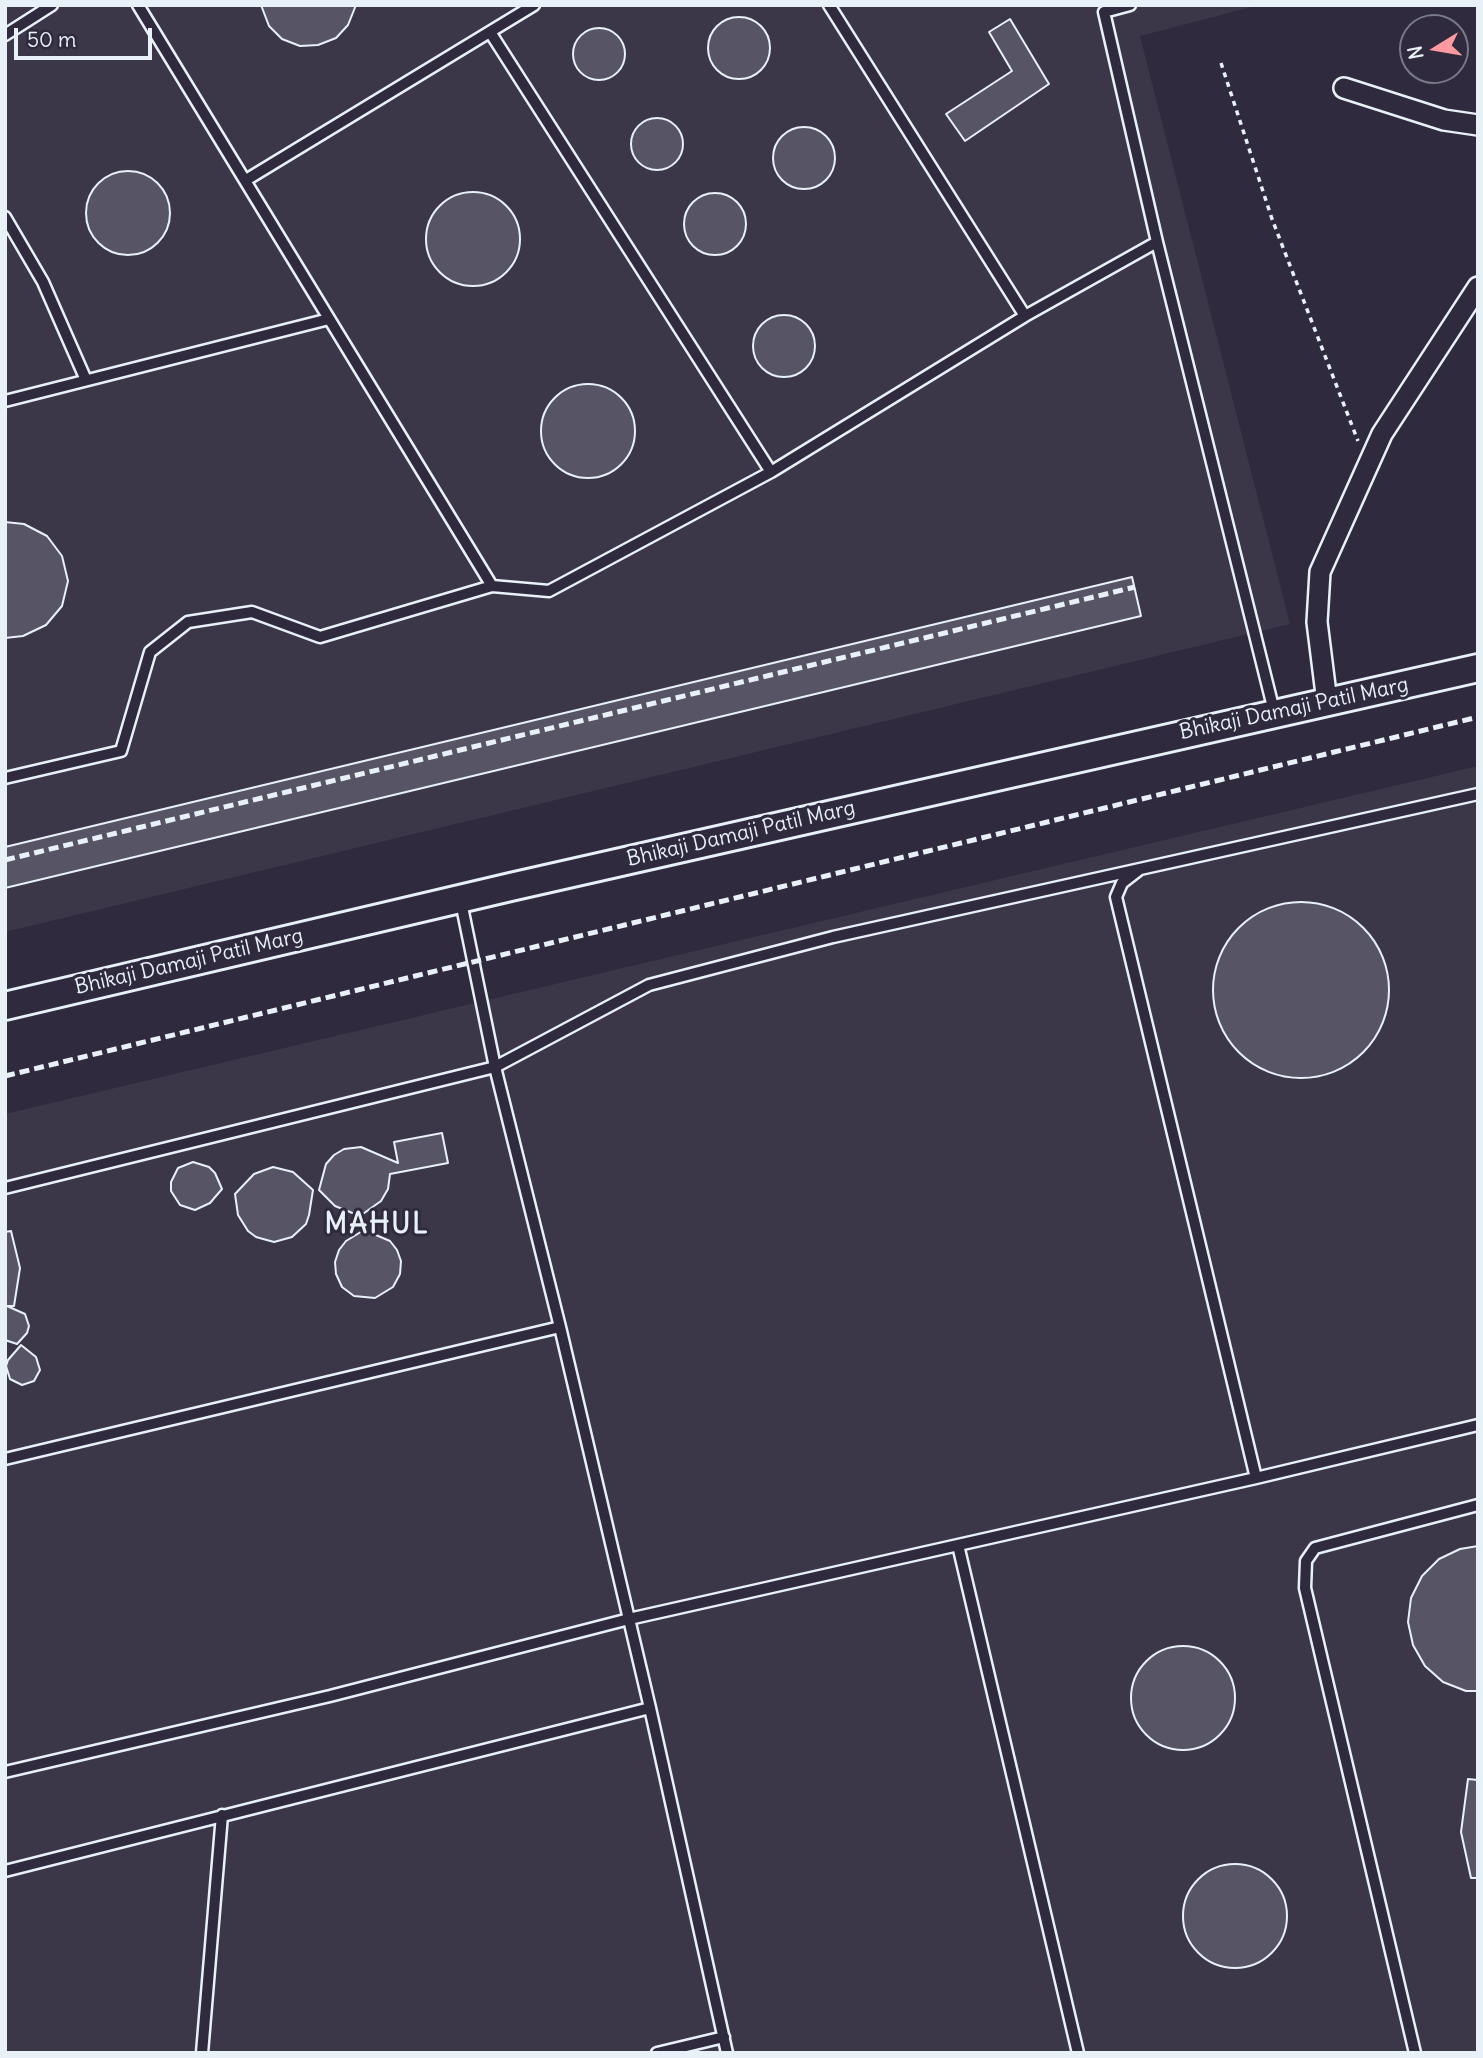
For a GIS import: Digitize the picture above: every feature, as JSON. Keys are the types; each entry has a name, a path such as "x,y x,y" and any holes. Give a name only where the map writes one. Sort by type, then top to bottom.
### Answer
{"street":[{"path":"1344,88 1444,120 1478,125"},
{"path":"1327,702 1317,622 1320,572 1382,434 1478,287"},
{"name":"Bhikaji Damaji Patil Marg","path":"5,1006 461,897 1478,668"}],"lane":[{"path":"5,35 52,5"},
{"path":"138,5 492,586"},
{"path":"246,180 534,5"},
{"path":"829,5 1025,316"},
{"path":"1130,5 1102,9 1157,242 1275,712"},
{"path":"490,32 771,472"},
{"path":"5,217 43,282 86,380"},
{"path":"5,778 121,751 150,652 188,622 253,612 320,637 492,586 550,591 771,472 1025,316 1157,242"},
{"path":"5,401 330,319"},
{"path":"5,1188 495,1067 649,985 833,937 1478,794"},
{"path":"1140,869 1122,883 1116,898 1256,1478"},
{"path":"461,897 495,1067 561,1327 727,2053"},
{"path":"5,1459 561,1327"},
{"path":"5,1772 330,1696 629,1619 1256,1478 1478,1425"},
{"path":"1415,2053 1305,1588 1306,1561 1315,1548 1478,1505"},
{"path":"958,1545 1078,2053"},
{"path":"5,1871 650,1707"},
{"path":"202,2053 222,1815"},
{"path":"657,2053 724,2037"}],"path":[{"path":"1221,63 1272,219 1368,466"}],"shaded area":[{"path":"5,5 1259,5 1140,36 1290,624 5,932"},
{"path":"1478,766 1478,2053 5,2053 5,1114"}],"building":[{"path":"261,5 356,5 348,25 336,38 318,45 300,46 282,39 269,26"},
{"path":"739,17 761,26 770,48 761,70 739,79 717,70 708,48 717,26"},
{"path":"1010,19 1049,84 965,141 946,114 1012,71 989,32"},
{"path":"599,28 609,30 617,36 623,44 623,64 617,72 609,78 599,80 589,78 581,72 575,64 573,54 575,44 581,36 589,30"},
{"path":"657,118 667,120 675,126 681,134 681,154 675,162 667,168 657,170 647,168 639,162 633,154 631,144 633,134 639,126 647,120"},
{"path":"804,127 826,136 835,158 826,180 804,189 782,180 773,158 782,136"},
{"path":"128,171 144,174 158,183 167,197 170,213 167,229 158,243 144,252 128,255 112,252 98,243 89,229 86,213 89,197 98,183 112,174"},
{"path":"473,192 491,195 506,206 517,221 520,239 517,257 506,272 491,283 473,286 455,283 440,272 429,257 426,239 429,221 440,206 455,195"},
{"path":"715,193 737,202 746,224 737,246 715,255 693,246 684,224 693,202"},
{"path":"778,315 790,315 806,324 813,334 813,358 806,368 790,377 778,377 767,372 758,363 753,352 753,340 758,329 767,320"},
{"path":"588,384 606,387 621,398 632,413 635,431 632,449 621,464 606,475 588,478 570,475 555,464 544,449 541,431 544,413 555,398 570,387"},
{"path":"5,522 24,524 47,536 62,556 68,581 62,606 46,625 23,636 5,638"},
{"path":"1132,577 1141,616 5,888 5,847"},
{"path":"1301,902 1335,908 1363,928 1383,956 1389,990 1383,1024 1363,1052 1335,1072 1301,1078 1267,1072 1239,1052 1219,1024 1213,990 1219,956 1239,928 1267,908"},
{"path":"442,1133 448,1163 390,1174 388,1189 381,1201 360,1216 335,1206 319,1190 326,1164 344,1149 361,1147 398,1163 394,1142"},
{"path":"193,1162 209,1167 215,1173 222,1189 210,1203 195,1210 180,1205 171,1191 171,1182 178,1168"},
{"path":"273,1167 293,1172 313,1190 306,1224 292,1237 274,1242 256,1237 248,1231 238,1215 235,1194 254,1174"},
{"path":"364,1230 390,1241 401,1261 400,1274 393,1287 375,1298 354,1296 342,1287 336,1274 335,1262 339,1250 346,1241"},
{"path":"11,1231 20,1268 14,1306 7,1306 25,1314 29,1326 27,1333 17,1344 5,1340 5,1232"},
{"path":"21,1345 36,1357 40,1370 34,1381 22,1385 10,1379 6,1366"},
{"path":"1478,1546 1478,1691 1466,1691 1443,1682 1425,1666 1413,1645 1408,1622 1411,1598 1422,1576 1439,1559 1460,1549"},
{"path":"1183,1646 1203,1650 1220,1661 1231,1678 1235,1698 1231,1718 1220,1735 1203,1746 1183,1750 1163,1746 1146,1735 1135,1718 1131,1698 1135,1678 1146,1661 1163,1650"},
{"path":"1468,1779 1478,1780 1478,1878 1471,1878 1461,1832"},
{"path":"1235,1864 1255,1868 1272,1879 1283,1896 1287,1916 1283,1936 1272,1953 1255,1964 1235,1968 1215,1964 1198,1953 1187,1936 1183,1916 1187,1896 1198,1879 1215,1868"}],"railway":[{"path":"5,860 1135,587"},
{"path":"5,1076 1478,717"}],"district":[{"name":"MAHUL","path":"377,1225"}]}
